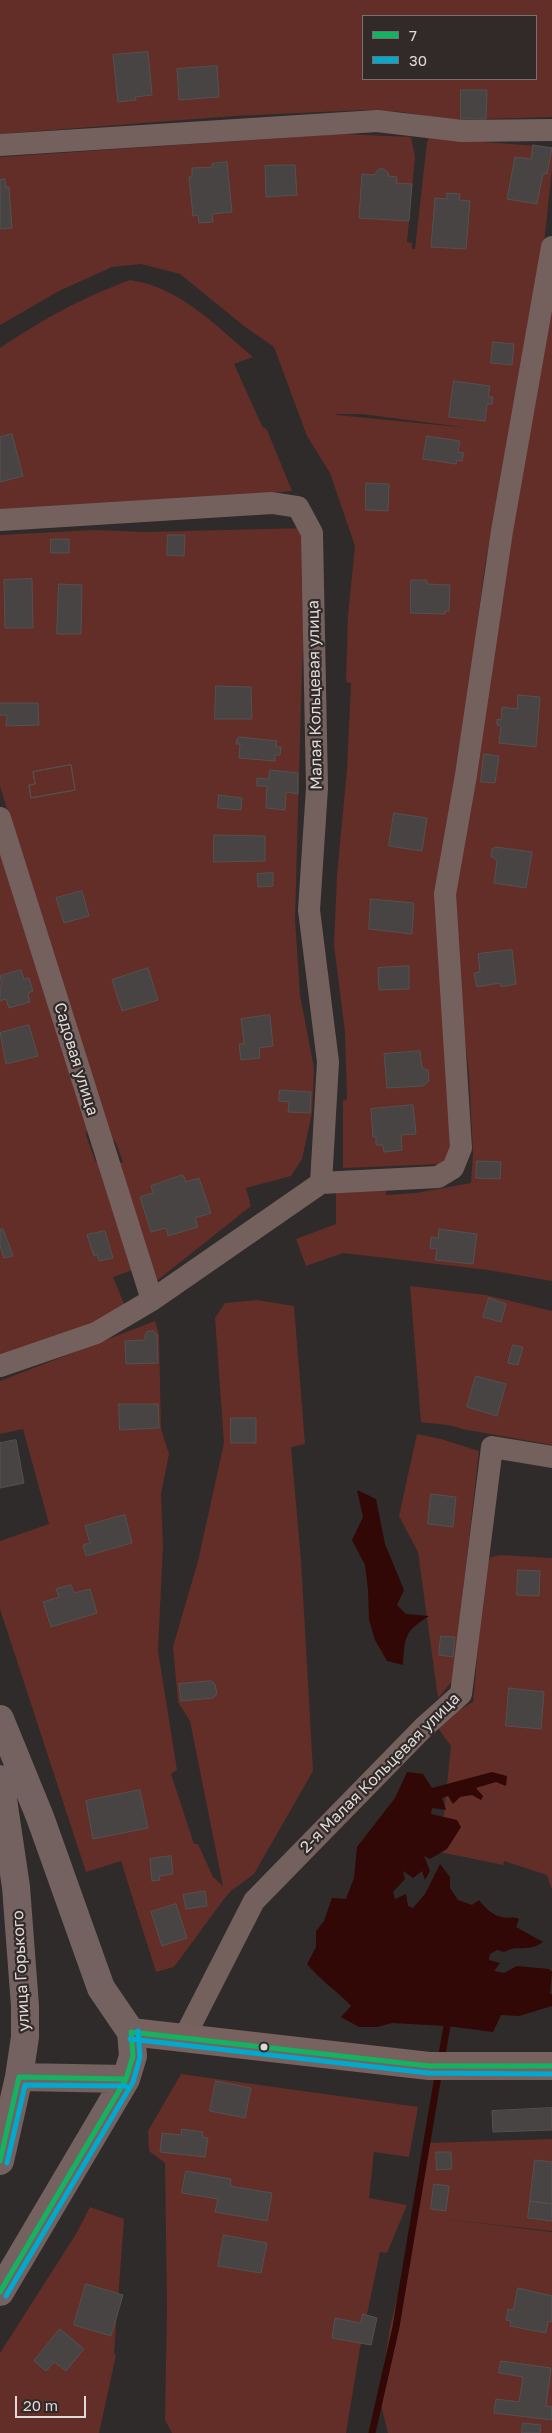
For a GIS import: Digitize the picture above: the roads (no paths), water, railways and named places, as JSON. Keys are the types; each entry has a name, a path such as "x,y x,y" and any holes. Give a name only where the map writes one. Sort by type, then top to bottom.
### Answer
{"main road":[{"path":"0,1719 40,1817 101,1988 131,2032 133,2056 126,2079 0,2292"},
{"name":"улица Горького","path":"0,1779 16,1888 25,2006 24,2037 19,2077 0,2161"},
{"path":"19,2077 126,2079"}],"street":[{"path":"0,145 376,121 462,130 552,130"},
{"path":"0,1366 96,1333 152,1300 320,1183 438,1177 453,1168 461,1148 445,894 466,775 502,531 552,247"},
{"name":"Малая Кольцевая улица","path":"0,520 272,503 298,507 312,533 317,788 310,910 328,1062 320,1183"},
{"name":"Садовая улица","path":"0,818 152,1300"},
{"name":"2-я Малая Кольцевая улица","path":"184,2038 254,1901 424,1727 461,1694 492,1447 552,1457"},
{"path":"131,2032 429,2066 552,2066"}],"waterway":[{"path":"441,2060 447,2026"},
{"path":"372,2433 396,2327 439,2070"}]}
